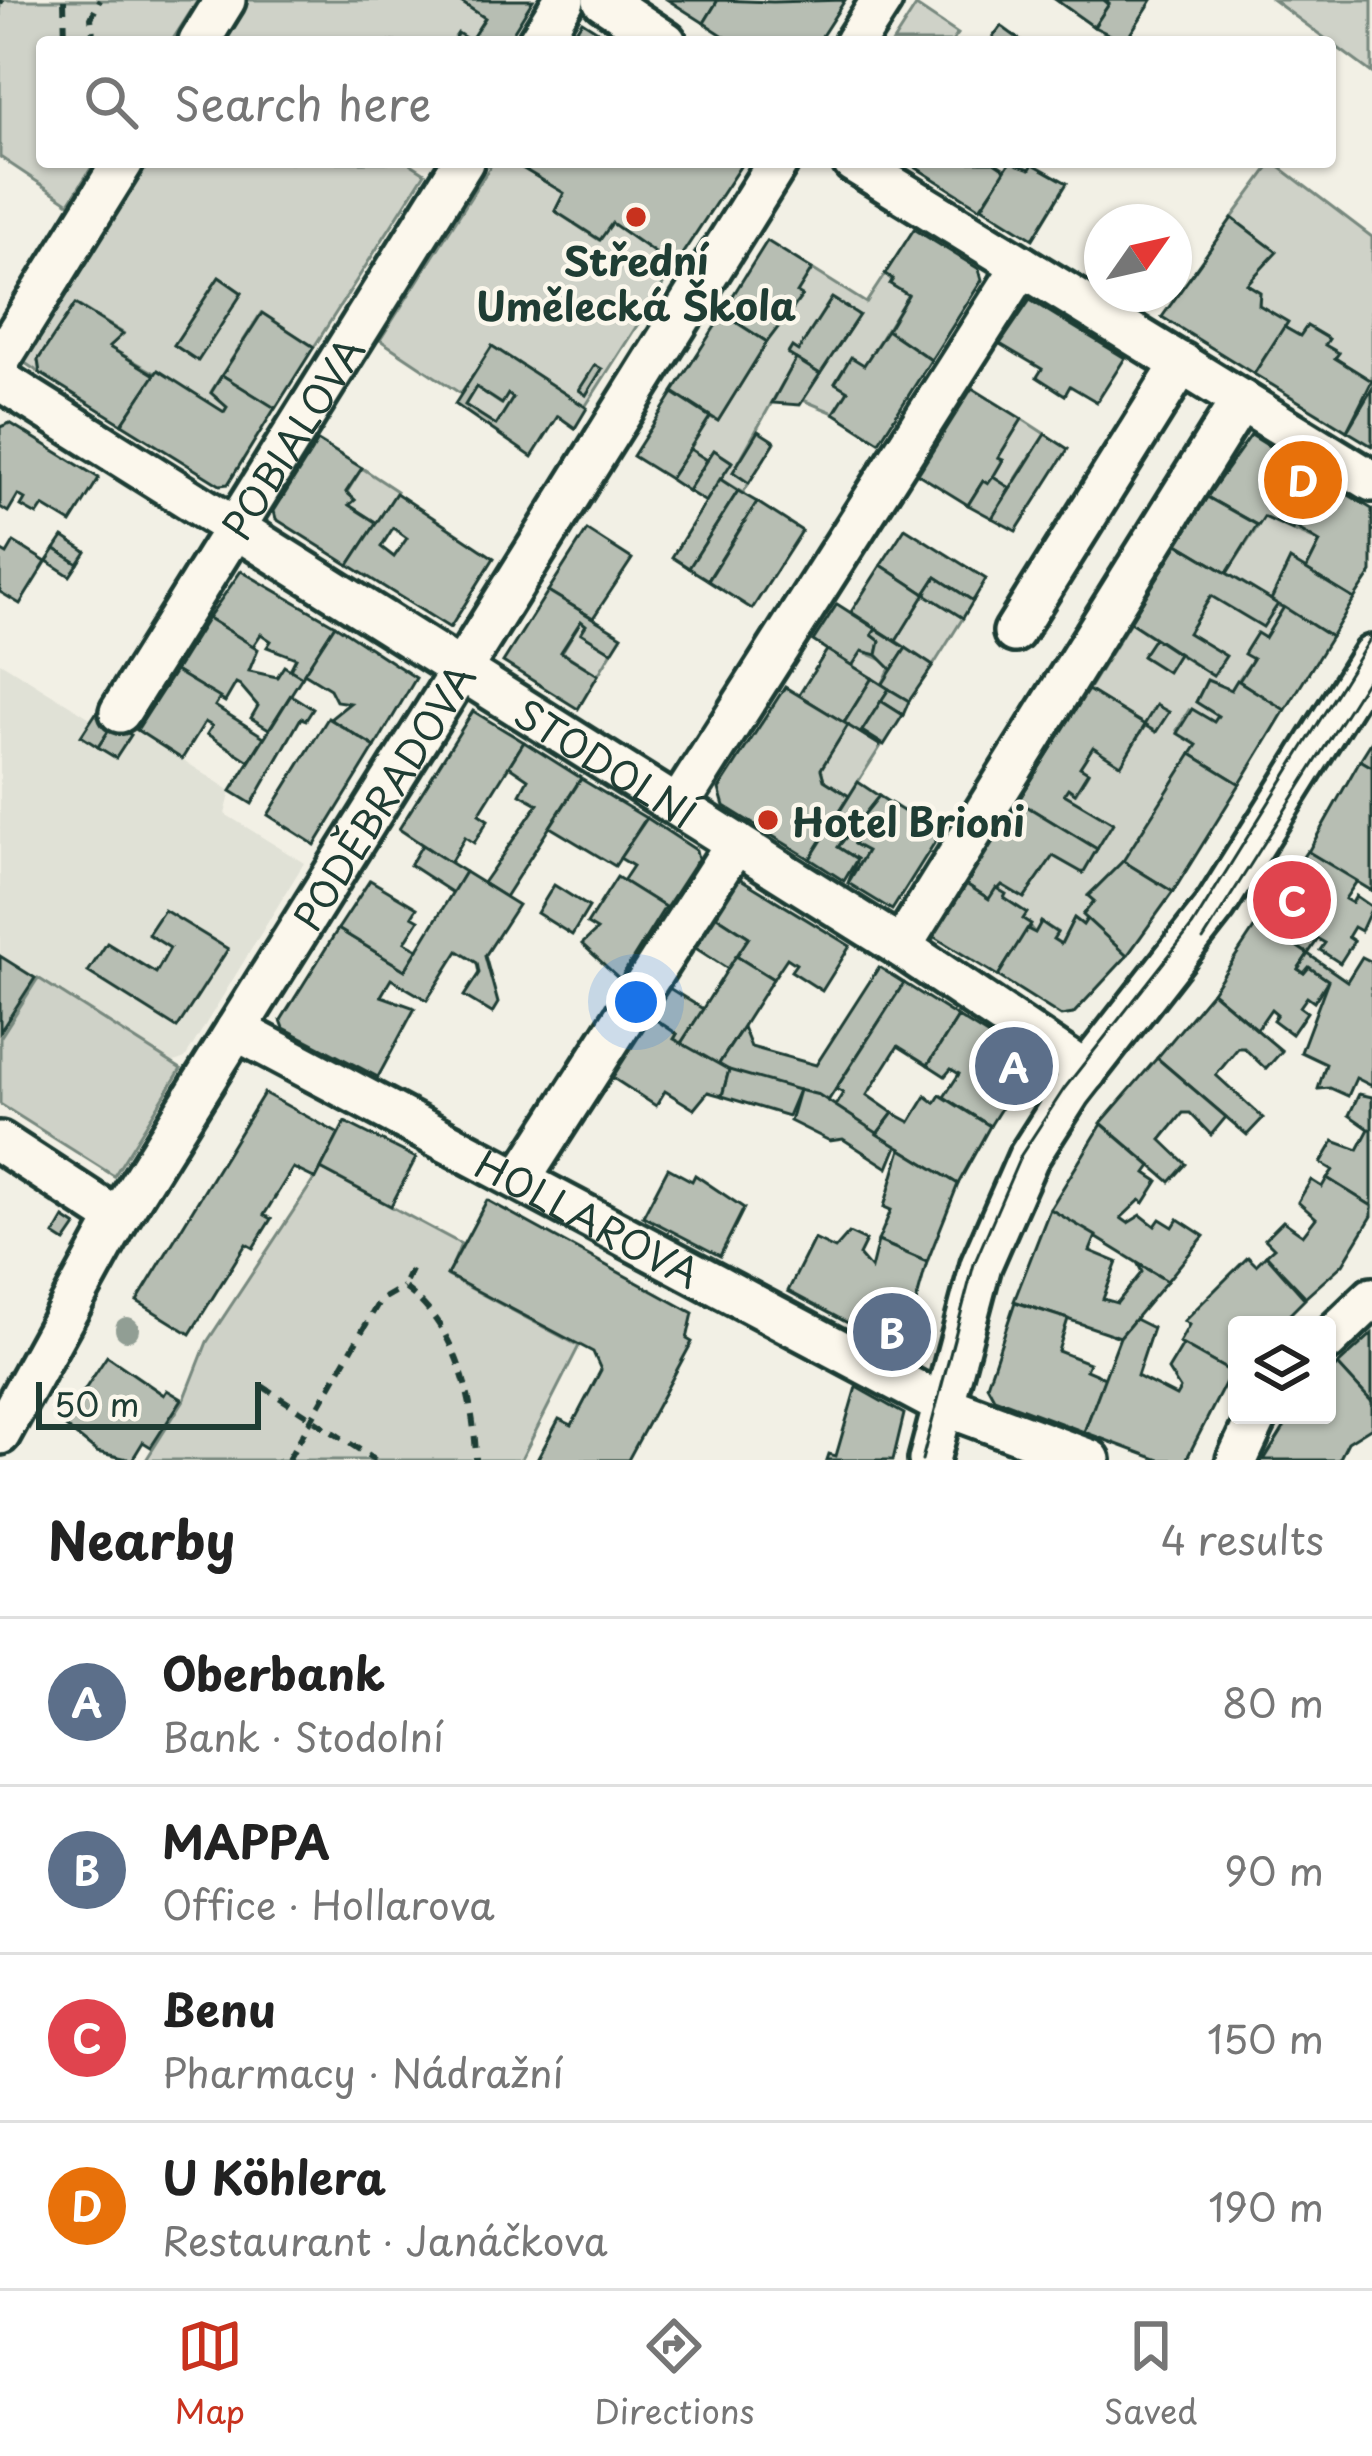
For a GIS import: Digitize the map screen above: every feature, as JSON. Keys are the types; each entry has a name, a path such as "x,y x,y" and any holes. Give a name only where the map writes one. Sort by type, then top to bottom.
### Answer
{"street":[{"path":"203,36 225,0"},
{"path":"542,36 564,0"},
{"path":"602,0 657,36"},
{"path":"859,36 882,0"},
{"path":"0,360 119,168"},
{"name":"POBIALOVA","path":"120,712 459,168"},
{"name":"PODĚBRADOVA","path":"0,1434 118,1220 774,168"},
{"path":"859,168 893,201 1022,266 1372,481"},
{"path":"678,806 1022,266"},
{"path":"1013,632 1182,363"},
{"name":"STODOLNÍ","path":"0,380 901,947 1086,1072"},
{"path":"901,947 1241,400"},
{"path":"929,1460 972,1294 1004,1206 1040,1137 1216,905 1372,656"},
{"path":"520,1180 736,843"},
{"name":"HOLLAROVA","path":"236,1030 943,1405 1090,1460"},
{"path":"0,1142 118,1220"},
{"path":"1336,1332 1372,1298"},
{"path":"1237,1460 1254,1424"},
{"path":"0,1450 15,1460"}],"path":[{"path":"64,0 65,36"},
{"path":"93,36 91,18 100,0"},
{"path":"287,1460 380,1300 403,1287 411,1270"},
{"path":"403,1287 430,1313 457,1363 471,1409 476,1460"},
{"path":"262,1386 375,1460"}],"shaded area":[{"path":"0,0 198,0 175,36 36,36 36,168 91,168 69,203 0,157"},
{"path":"247,0 458,0 485,18 473,36 225,36"},
{"path":"1273,0 1372,0 1372,73 1336,46 1336,36 1322,36"},
{"path":"916,6 958,34 956,36 897,36"},
{"path":"140,168 417,168 425,173 314,347 261,313 211,392 227,407 224,412 109,347 123,333 76,304 38,360 40,373 19,359","holes":["219,277 242,293 197,360 174,345"]},
{"path":"489,168 522,168 564,193 555,211 599,240 612,223 655,253 644,270 663,282 675,266 585,407 492,346 461,394 380,340"},
{"path":"1269,168 1281,168 1372,237 1372,381 1335,358 1338,353 1325,345 1328,339 1307,326 1300,336 1259,305 1260,292 1247,284 1276,252 1232,218"},
{"path":"812,269 866,303 885,274 908,295 834,413 803,400 858,316 831,299 798,351 792,348 788,353 796,359 733,472 749,483 743,493 720,479 731,461 714,450 707,460 690,449 710,417 718,421 785,312 790,314 801,297 797,293"},
{"path":"476,387 501,404 508,394 513,398 496,425 465,405"},
{"path":"1022,419 1045,434 1010,488 993,477 1002,461 998,458"},
{"path":"362,468 397,491 377,523 349,505 355,500 347,492"},
{"path":"1264,517 1320,542 1306,570 1290,561 1271,600 1227,573"},
{"path":"925,594 963,618 933,666 896,641"},
{"path":"1211,596 1284,607 1265,638 1257,634 1253,659 1231,690 1207,681 1196,702 1218,716 1214,722 1189,710 1177,730 1197,745 1122,864 1088,895 1094,901 1084,914 1083,925 1074,918 1061,944 1053,939 1057,932 1042,923 1035,933 996,888 1002,885 1024,898 1053,856 1083,873 1112,823 1064,794 1068,788 1076,793 1088,773 1080,767 1093,747 1121,764 1145,726 1088,690 1130,622 1154,638 1143,657 1167,671 1178,654 1213,676 1225,656 1188,633"},
{"path":"581,621 586,625 582,633 612,652 598,675 562,652"},
{"path":"862,651 892,664 882,685 852,666"},
{"path":"0,662 92,719 82,736 115,758 135,729 231,791 225,814 304,863 185,1058 172,1063 0,954"},
{"path":"848,725 881,746 849,796 824,780 821,769"},
{"path":"38,978 181,1069 114,1176 0,1104 0,1038"},
{"path":"321,1169 461,1244 448,1276 579,1346 521,1460 146,1460 185,1398 207,1342"}],"building":[{"path":"458,0 533,0 511,36 473,36 485,18"},
{"path":"668,0 718,0 704,23"},
{"path":"718,0 845,0 822,36 724,36 704,23"},
{"path":"1056,0 1104,0 1109,4 1094,27"},
{"path":"1104,0 1152,0 1129,36 1113,36 1094,27 1109,4"},
{"path":"582,21 606,36 573,36"},
{"path":"1001,26 1015,36 994,36"},
{"name":"Střední Umělecká Škola","path":"522,168 739,168 663,283 644,270 655,253 612,223 600,240 555,211 564,193"},
{"path":"917,168 1003,168 980,208"},
{"path":"1006,168 1040,168 1067,183 1033,239 982,207"},
{"path":"1232,218 1277,252 1247,284 1260,292 1259,305 1288,322 1254,374 1162,317 1166,312 1192,312 1192,275"},
{"path":"914,229 979,269 982,280 931,360 887,330 908,295 890,284 893,279 885,274"},
{"path":"767,241 812,269 797,293 802,296 767,342 722,313"},
{"path":"219,277 242,293 198,361 174,345"},
{"path":"832,298 859,315 820,374 788,354 792,347 798,351"},
{"path":"1030,300 1125,358 1097,402 1070,386 1065,395 1037,377 1042,369 1000,344"},
{"path":"75,304 123,334 109,347 155,375 122,424 40,373 38,360"},
{"path":"262,313 314,347 275,409 222,375"},
{"path":"723,314 767,342 718,421 673,392"},
{"path":"1307,326 1329,339 1325,345 1339,353 1335,358 1372,381 1347,431 1254,374 1284,327 1300,336"},
{"path":"887,330 931,360 879,442 834,413 848,391 835,383 851,357 864,365"},
{"path":"492,346 587,408 575,428 558,416 532,457 455,404","holes":["476,387 502,404 508,394 513,398 496,425 465,405"]},
{"path":"796,359 820,374 800,405 772,403"},
{"path":"595,365 602,369 586,395 579,390"},
{"path":"158,370 224,412 227,407 211,393 222,375 275,408 228,484 220,485 122,424"},
{"path":"972,388 1022,419 998,458 1003,460 993,477 988,484 983,481 968,505 918,474"},
{"path":"1372,389 1372,446 1347,431"},
{"path":"673,393 710,417 670,479 633,456"},
{"path":"10,423 99,478 71,523 43,506 37,515 21,506 25,499 18,495 8,512 0,507 0,427"},
{"path":"758,431 775,442 749,483 733,472"},
{"path":"1045,434 1068,449 1016,531 992,518"},
{"path":"1251,435 1324,480 1293,530 1264,517 1258,526 1207,497"},
{"path":"318,441 362,468 346,492 355,500 349,505 377,523 349,565 276,519 274,511"},
{"path":"690,449 707,460 688,491 670,479"},
{"path":"714,450 732,462 706,502 688,491"},
{"path":"993,477 1010,488 992,518 968,505 983,481 988,484"},
{"path":"720,479 738,491 689,568 672,557"},
{"path":"1324,480 1372,509 1372,572 1354,599 1306,570 1320,542 1295,527"},
{"path":"738,491 757,502 708,580 689,568"},
{"path":"396,493 494,558 450,628 349,565","holes":["393,528 407,538 394,557 381,547"]},
{"path":"1207,497 1257,525 1227,573 1178,544"},
{"path":"757,502 802,531 752,609 708,581"},
{"path":"905,528 986,579 973,601 936,577 925,594 881,565"},
{"path":"587,530 632,559 593,618 548,591"},
{"path":"63,537 86,552 78,564 55,549"},
{"path":"14,542 46,562 20,604 0,592 0,550 7,554"},
{"path":"1178,544 1278,604 1263,627 1211,596 1188,633 1226,656 1213,676 1130,622"},
{"path":"55,549 78,564 70,576 47,561"},
{"path":"1290,560 1354,599 1331,637 1271,600"},
{"path":"881,565 925,594 896,641 851,612"},
{"path":"241,571 335,625 302,677 290,670 296,658 267,647 271,641 261,634 253,646 208,618"},
{"path":"936,577 973,601 963,618 925,594"},
{"path":"548,591 622,636 612,652 581,633 586,625 581,621 561,652 598,675 578,709 503,662"},
{"path":"837,604 876,629 872,635 880,641 877,655 862,651 852,666 813,641"},
{"path":"1284,607 1331,637 1285,711 1239,681 1253,659 1244,654 1257,633 1265,638"},
{"path":"208,618 258,649 249,671 277,677 284,666 302,677 269,729 251,718 258,706 240,685 236,683 225,702 175,671"},
{"path":"335,625 416,678 375,747 330,719 350,703 336,701 330,689 304,673"},
{"path":"876,629 906,648 892,670 877,655 880,641 872,635"},
{"path":"1154,638 1178,654 1167,672 1142,656"},
{"path":"906,648 933,666 909,701 882,685"},
{"path":"827,650 872,678 844,723 799,695"},
{"path":"175,671 220,698 215,706 264,737 249,761 207,734 212,726 205,722 182,759 137,730"},
{"path":"872,678 889,689 862,731 881,746 844,723"},
{"path":"1207,680 1231,690 1237,680 1285,710 1240,784 1191,754 1197,745 1177,733 1192,709 1214,722 1218,716 1196,702"},
{"path":"785,687 848,725 821,769 824,780 849,796 810,859 724,806 719,789"},
{"path":"889,689 909,701 903,715 881,701"},
{"path":"1088,690 1145,725 1121,765 1093,747 1080,767 1088,772 1075,793 1068,788 1064,794 1113,823 1097,849 1018,801"},
{"path":"291,695 313,709 306,720 301,718 252,804 231,791"},
{"path":"881,701 903,715 884,745 862,731"},
{"path":"1156,705 1169,712 1156,732 1144,725"},
{"path":"473,711 524,742 479,814 488,820 474,843 465,837 450,863 399,829"},
{"path":"96,713 113,724 98,747 81,736"},
{"path":"328,718 375,747 315,845 268,815"},
{"path":"113,724 131,735 116,758 98,747"},
{"path":"1372,741 1372,767 1360,760"},
{"path":"524,742 581,778 505,897 483,883 538,804 520,794 528,779 509,766"},
{"path":"1191,754 1240,784 1173,892 1123,861"},
{"path":"1360,760 1372,767 1372,891 1308,852"},
{"path":"581,779 646,818 615,866 550,827"},
{"path":"858,782 879,796 847,837 830,827"},
{"path":"879,796 895,806 876,837 863,829 854,844 867,851 848,883 857,859 838,847"},
{"path":"1018,801 1097,849 1083,873 1053,856 1024,898 1002,885 989,899 966,884"},
{"path":"895,806 940,834 892,910 848,883 867,851 854,844 863,829 876,837"},
{"path":"647,818 696,850 698,859 666,908 623,881 633,866 620,858"},
{"path":"830,827 846,836 838,847 857,859 844,881 810,859"},
{"path":"422,845 465,872 453,893 410,865"},
{"path":"1307,851 1357,881 1345,899 1352,903 1356,896 1372,907 1361,931 1354,927 1348,937 1354,941 1340,963 1320,950 1325,943 1318,939 1308,954 1259,921"},
{"path":"1123,861 1173,892 1127,956 1083,915 1094,901 1088,896"},
{"path":"465,872 518,905 485,956 498,1003 492,1013 464,996 479,973 477,963 458,951 427,1000 391,979 381,996 415,1008 378,1077 284,1028 281,1020 338,929 405,970"},
{"path":"617,877 665,907 620,979 582,944 597,930 587,924"},
{"path":"739,878 850,946 822,991 791,971 796,964 787,958 773,979 736,956 749,937 715,915"},
{"path":"370,880 417,908 412,916 419,920 405,942 418,949 405,970 338,929"},
{"path":"966,884 989,899 996,888 1006,894 1004,898 1027,913 1023,919 1031,924 998,976 933,936"},
{"path":"554,885 589,907 572,935 537,913"},
{"path":"164,910 228,949 177,1028 88,972 107,943 156,973 170,948 148,934"},
{"path":"715,915 749,937 728,969 694,947"},
{"path":"1074,918 1083,925 1087,919 1127,956 1073,1014 1061,1016 998,976 1027,929 1035,933 1041,922 1057,933 1053,939 1061,944"},
{"path":"1259,921 1308,954 1298,969 1304,973 1309,967 1328,980 1314,1002 1307,997 1300,1007 1307,1012 1292,1034 1273,1020 1277,1014 1271,1009 1257,1029 1212,992"},
{"path":"1308,954 1347,981 1362,957 1372,962 1372,1086 1356,1078 1348,1096 1330,1088 1318,1089 1326,1064 1301,1052 1328,980 1309,967 1304,973 1298,969"},
{"path":"0,956 35,978 0,1032"},
{"path":"736,956 773,979 717,1067 681,1043"},
{"path":"879,967 904,983 828,1101 717,1067 743,1027 751,1047 816,1065"},
{"path":"904,983 958,1017 928,1065 898,1046 867,1095 893,1113 877,1134 835,1106 843,1093 836,1089"},
{"path":"669,988 703,1009 681,1043 674,1039 677,1034 650,1016"},
{"path":"1212,992 1282,1051 1266,1069 1244,1048 1238,1048 1216,1075 1263,1118 1247,1135 1157,1058"},
{"path":"650,1016 677,1034 674,1039 729,1070 722,1096 708,1092 694,1109 665,1091 656,1106 610,1076"},
{"path":"958,1017 1024,1058 1026,1068 990,1126 944,1097 959,1074 951,1069 945,1076 928,1065"},
{"path":"1157,1058 1226,1117 1211,1135 1190,1113 1183,1113 1161,1140 1186,1164 1170,1182 1101,1123"},
{"path":"729,1070 799,1090 788,1116 722,1096"},
{"path":"799,1090 819,1095 897,1146 888,1168 843,1139 830,1141 790,1121"},
{"path":"264,1093 339,1134 316,1179 293,1168 264,1215 271,1219 253,1248 246,1244 190,1334 137,1301"},
{"path":"1359,1094 1372,1097 1372,1206 1327,1178 1333,1170 1321,1163 1334,1141 1358,1150 1369,1129 1349,1115"},
{"path":"940,1095 990,1126 958,1184 877,1134 893,1113 910,1122 926,1096 935,1103"},
{"path":"345,1122 416,1158 391,1206 321,1169"},
{"path":"1102,1124 1151,1166 1146,1173 1158,1181 1144,1203 1140,1200 1121,1218 1128,1223 1141,1215 1155,1226 1160,1219 1173,1227 1178,1219 1204,1236 1167,1281 1050,1209"},
{"path":"901,1149 958,1184 927,1262 878,1241 891,1210 884,1207"},
{"path":"668,1168 692,1181 695,1175 744,1208 720,1256 643,1216"},
{"path":"1327,1178 1372,1206 1372,1216 1343,1264 1306,1297 1266,1255 1274,1248 1265,1239 1283,1221 1303,1235 1316,1218 1298,1202 1311,1180 1322,1187"},
{"path":"487,1200 693,1313 687,1339 692,1342 628,1460 537,1460 559,1419 572,1425 601,1370 593,1352 447,1275"},
{"path":"1050,1209 1096,1236 1090,1251 1117,1262 1103,1299 1117,1303 1142,1272 1138,1264 1167,1281 1120,1337 1014,1301"},
{"path":"64,1218 76,1226 65,1242 54,1235"},
{"path":"849,1233 866,1241 859,1255 871,1269 878,1241 927,1262 905,1343 893,1347 788,1291 814,1239 835,1249"},
{"path":"1266,1255 1305,1299 1288,1316 1228,1316 1228,1370 1179,1343 1189,1325 1184,1321 1248,1257 1256,1265"},
{"path":"1015,1302 1068,1319 1058,1351 1089,1363 1086,1370 1105,1378 1084,1432 994,1398 987,1385"},
{"path":"1135,1319 1153,1328 1137,1376 1176,1396 1180,1389 1168,1370 1183,1345 1228,1370 1186,1460 1159,1460 1084,1432 1120,1337"},
{"path":"1372,1334 1372,1402 1338,1365"},
{"path":"107,1356 164,1395 167,1390 182,1399 151,1447 143,1442 132,1460 97,1452 62,1424"},
{"path":"1336,1367 1372,1402 1372,1427 1348,1442 1339,1460 1264,1460 1286,1424 1336,1424"},
{"path":"856,1387 904,1414 893,1460 827,1460 829,1454 836,1456"}],"tram line":[{"path":"922,1460 974,1264 1021,1155 1064,1089 1193,925 1372,636"},
{"path":"1203,940 1372,672"}],"place":[{"name":"Střední Umělecká Škola","path":"636,217"},
{"name":"U Köhlera","path":"1303,480"},
{"name":"Hotel Brioni","path":"768,820"},
{"name":"Benu","path":"1292,900"},
{"name":"Oberbank","path":"1014,1066"},
{"name":"MAPPA","path":"892,1332"}]}
